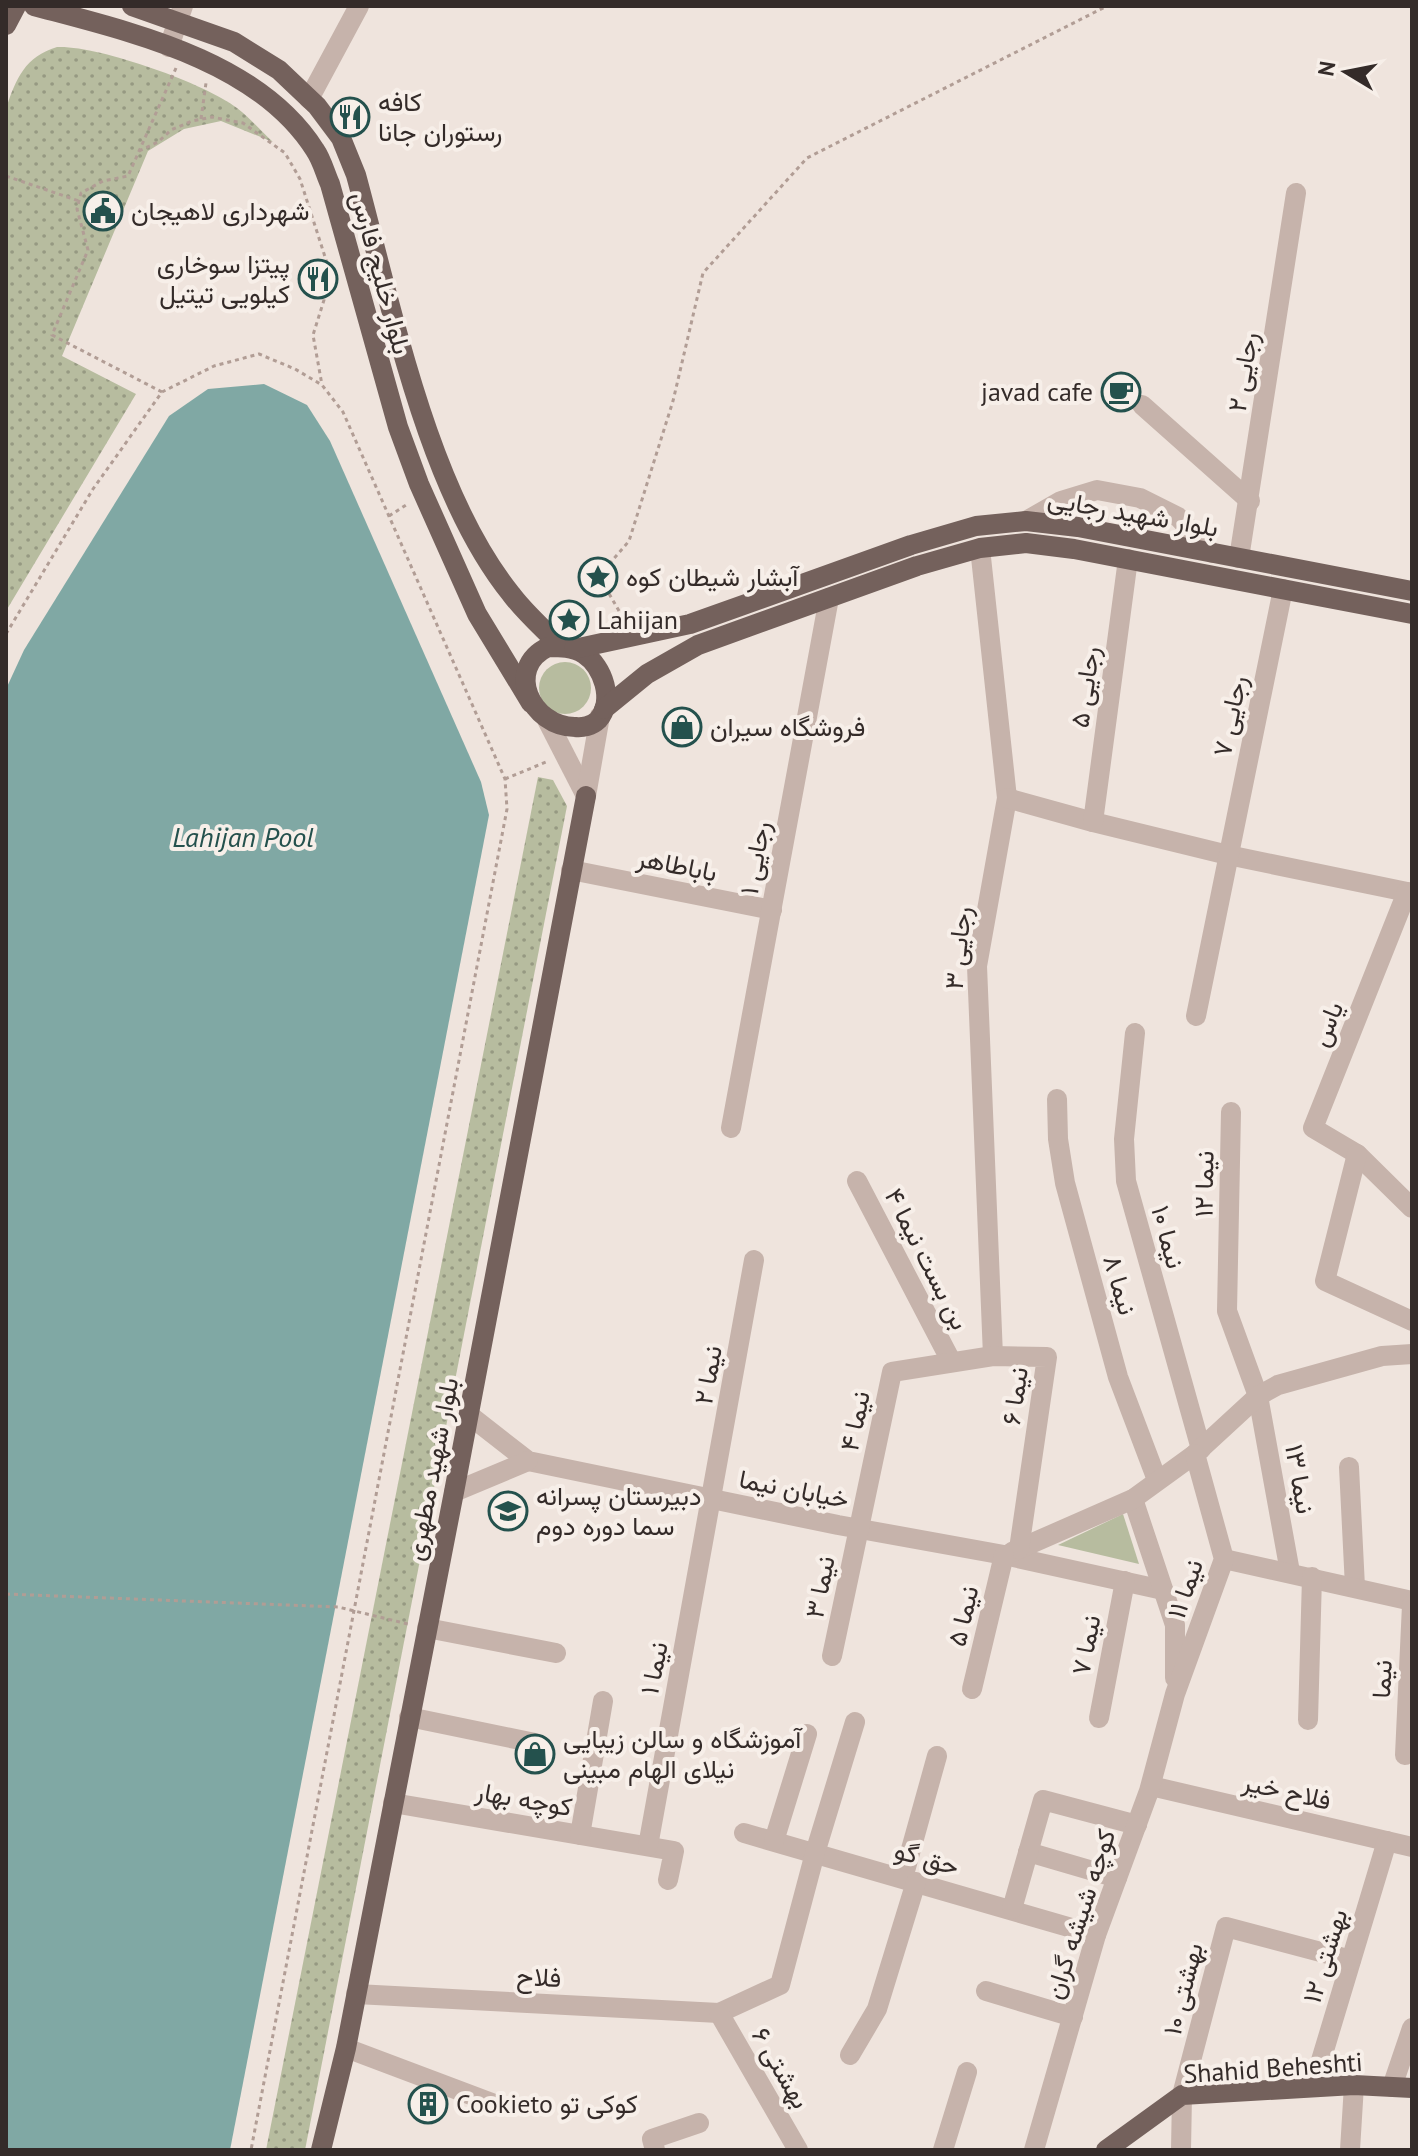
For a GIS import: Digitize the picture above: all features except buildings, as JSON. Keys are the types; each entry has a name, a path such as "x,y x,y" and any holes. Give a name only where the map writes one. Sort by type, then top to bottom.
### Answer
{"main road":[{"name":"بلوار خلیج فارس","path":"132,6 180,13 279,70 309,99 341,138 356,175 425,419 445,474 476,542 511,594 567,648"},
{"name":"بلوار خلیج فارس","path":"15,12 176,50 209,62 262,92 296,125 317,152 330,184 398,427 419,484 477,614 531,703"},
{"name":"بلوار شهید رجایی","path":"567,648 690,624 911,545 976,526 1026,521 1078,527 1412,591"},
{"name":"بلوار شهید رجایی","path":"602,712 647,674 698,645 917,566 980,548 1026,543 1128,559 1412,614"},
{"path":"1235,580 1239,558"},
{"path":"548,647 567,648 584,654 600,671 606,695 597,721 584,727 570,727 547,720 531,703 527,692 527,665 535,653 548,647"},
{"name":"بلوار شهید مطهری","path":"321,2150 346,2048 586,796"},
{"name":"Shahid Beheshti","path":"1106,2150 1182,2095 1354,2085 1402,2088"}],"street":[{"path":"309,99 359,6"},
{"path":"176,50 180,13"},
{"name":"رجایی ۲","path":"1239,558 1296,193"},
{"path":"1142,405 1250,501"},
{"path":"1026,521 1061,501 1097,490 1140,498 1178,517 1212,553"},
{"name":"رجایی ۳","path":"980,548 1007,798 977,966 993,1356"},
{"name":"رجایی ۵","path":"1093,822 1128,559"},
{"name":"رجایی ۷","path":"1196,1016 1283,589"},
{"name":"رجایی ۱","path":"731,1128 829,598"},
{"path":"586,796 602,712"},
{"path":"547,720 586,796"},
{"path":"1007,798 1228,855 1410,892"},
{"name":"باباطاهر","path":"571,870 772,910"},
{"name":"یاس","path":"1357,1154 1313,1128 1410,892"},
{"name":"نیما ۱۰","path":"1135,1033 1124,1139 1126,1181 1198,1452"},
{"name":"نیما ۸","path":"1057,1099 1058,1139 1065,1183 1118,1377 1157,1480"},
{"name":"نیما ۱۲","path":"1231,1112 1227,1311 1258,1396"},
{"path":"1357,1154 1412,1208"},
{"path":"1357,1154 1325,1281 1412,1321"},
{"name":"بن بست نیما ۴","path":"857,1181 951,1361"},
{"name":"نیما ۲","path":"712,1499 754,1260"},
{"path":"1012,1552 1133,1499 1198,1452 1258,1396 1278,1385 1382,1356 1412,1354"},
{"name":"نیما ۶","path":"892,1372 993,1356 1047,1357 1012,1552"},
{"name":"نیما ۴","path":"858,1529 892,1372"},
{"name":"نیما ۱۳","path":"1258,1396 1290,1572"},
{"name":"خیابان نیما","path":"469,1415 528,1461 858,1529 1012,1552 1163,1590"},
{"name":"نیما ۱۱","path":"1175,1694 1224,1559 1198,1452"},
{"path":"454,1492 528,1461"},
{"path":"1349,1467 1355,1587"},
{"name":"نیما ۱","path":"648,1846 712,1499"},
{"path":"1133,1499 1175,1625 1175,1694"},
{"name":"نیما ۳","path":"832,1656 858,1529"},
{"name":"نیما ۵","path":"972,1689 1012,1552"},
{"path":"1224,1559 1355,1587 1412,1603"},
{"path":"1308,1720 1312,1577"},
{"name":"نیما ۷","path":"1099,1718 1125,1581"},
{"name":"نیما","path":"1405,1755 1412,1603"},
{"path":"427,1628 556,1653"},
{"name":"کوچه شیشه گران","path":"1034,2150 1096,1935 1151,1786 1175,1694"},
{"path":"580,1835 603,1701"},
{"path":"409,1717 535,1743"},
{"path":"719,2013 780,1985 815,1853 855,1722"},
{"path":"774,1841 807,1734"},
{"path":"850,2055 877,2009 937,1756"},
{"name":"فلاح خیر","path":"1151,1786 1412,1847"},
{"path":"1012,1909 1043,1800 1137,1825"},
{"name":"کوچه بهار","path":"393,1803 648,1846"},
{"name":"حق گو","path":"744,1833 1096,1935"},
{"name":"بهشتی ۱۲","path":"1313,2087 1387,1841"},
{"path":"648,1846 674,1851 668,1880"},
{"path":"1028,1852 1117,1878"},
{"name":"بهشتی ۱۰","path":"1182,2095 1226,1927 1351,1960"},
{"path":"986,1991 1073,2017"},
{"name":"فلاح","path":"356,1994 719,2013"},
{"name":"بهشتی ۶","path":"719,2013 798,2150"},
{"path":"1402,2088 1412,2028"},
{"path":"346,2048 492,2103"},
{"path":"943,2150 967,2072"},
{"path":"1350,2150 1354,2085"},
{"path":"1181,2150 1182,2095"},
{"path":"655,2150 652,2139 699,2123"}],"path":[{"path":"634,637 599,576 629,541 673,401 703,273 807,158 1107,6"},
{"path":"162,392 52,335 88,250 79,220 81,193 103,181 128,176 176,50"},
{"path":"201,119 209,62"},
{"path":"139,151 158,142 171,130 212,117 243,123 285,153 300,179 327,263 324,300 313,335 322,385"},
{"path":"6,176 79,201"},
{"path":"6,634 93,489 162,392 214,366 259,354 295,369 322,385 343,412 505,779 507,809 251,2150"},
{"path":"505,779 564,754"},
{"path":"6,1594 338,1607 427,1628"}],"green space":[{"path":"57,47 98,52 177,77 237,108 273,142 221,121 184,129 148,151 62,356 136,394 6,611 6,109 23,70 37,57"},
{"path":"565,662 583,670 591,688 583,706 565,714 547,706 539,688 547,670"},
{"path":"538,777 553,780 567,806 305,2150 266,2150"},
{"path":"1123,1514 1139,1564 1058,1545"}],"water":[{"name":"Lahijan Pool","path":"264,384 307,405 330,441 481,782 489,815 230,2150 6,2150 6,689 24,650 169,416 208,389"}],"place":[{"name":"کافه رستوران جانا","path":"350,117"},
{"name":"شهرداری لاهیجان","path":"103,211"},
{"name":"پیتزا سوخاری کیلویی تیتیل","path":"318,279"},
{"name":"javad cafe","path":"1121,392"},
{"name":"آبشار شیطان کوه","path":"598,577"},
{"name":"Lahijan","path":"569,620"},
{"name":"فروشگاه سیران","path":"682,727"},
{"name":"دبیرستان پسرانه سما دوره دوم","path":"508,1511"},
{"name":"آموزشگاه و سالن زیبایی نیلای الهام مبینی","path":"535,1754"},
{"name":"Cookieto کوکی تو","path":"428,2104"}]}
